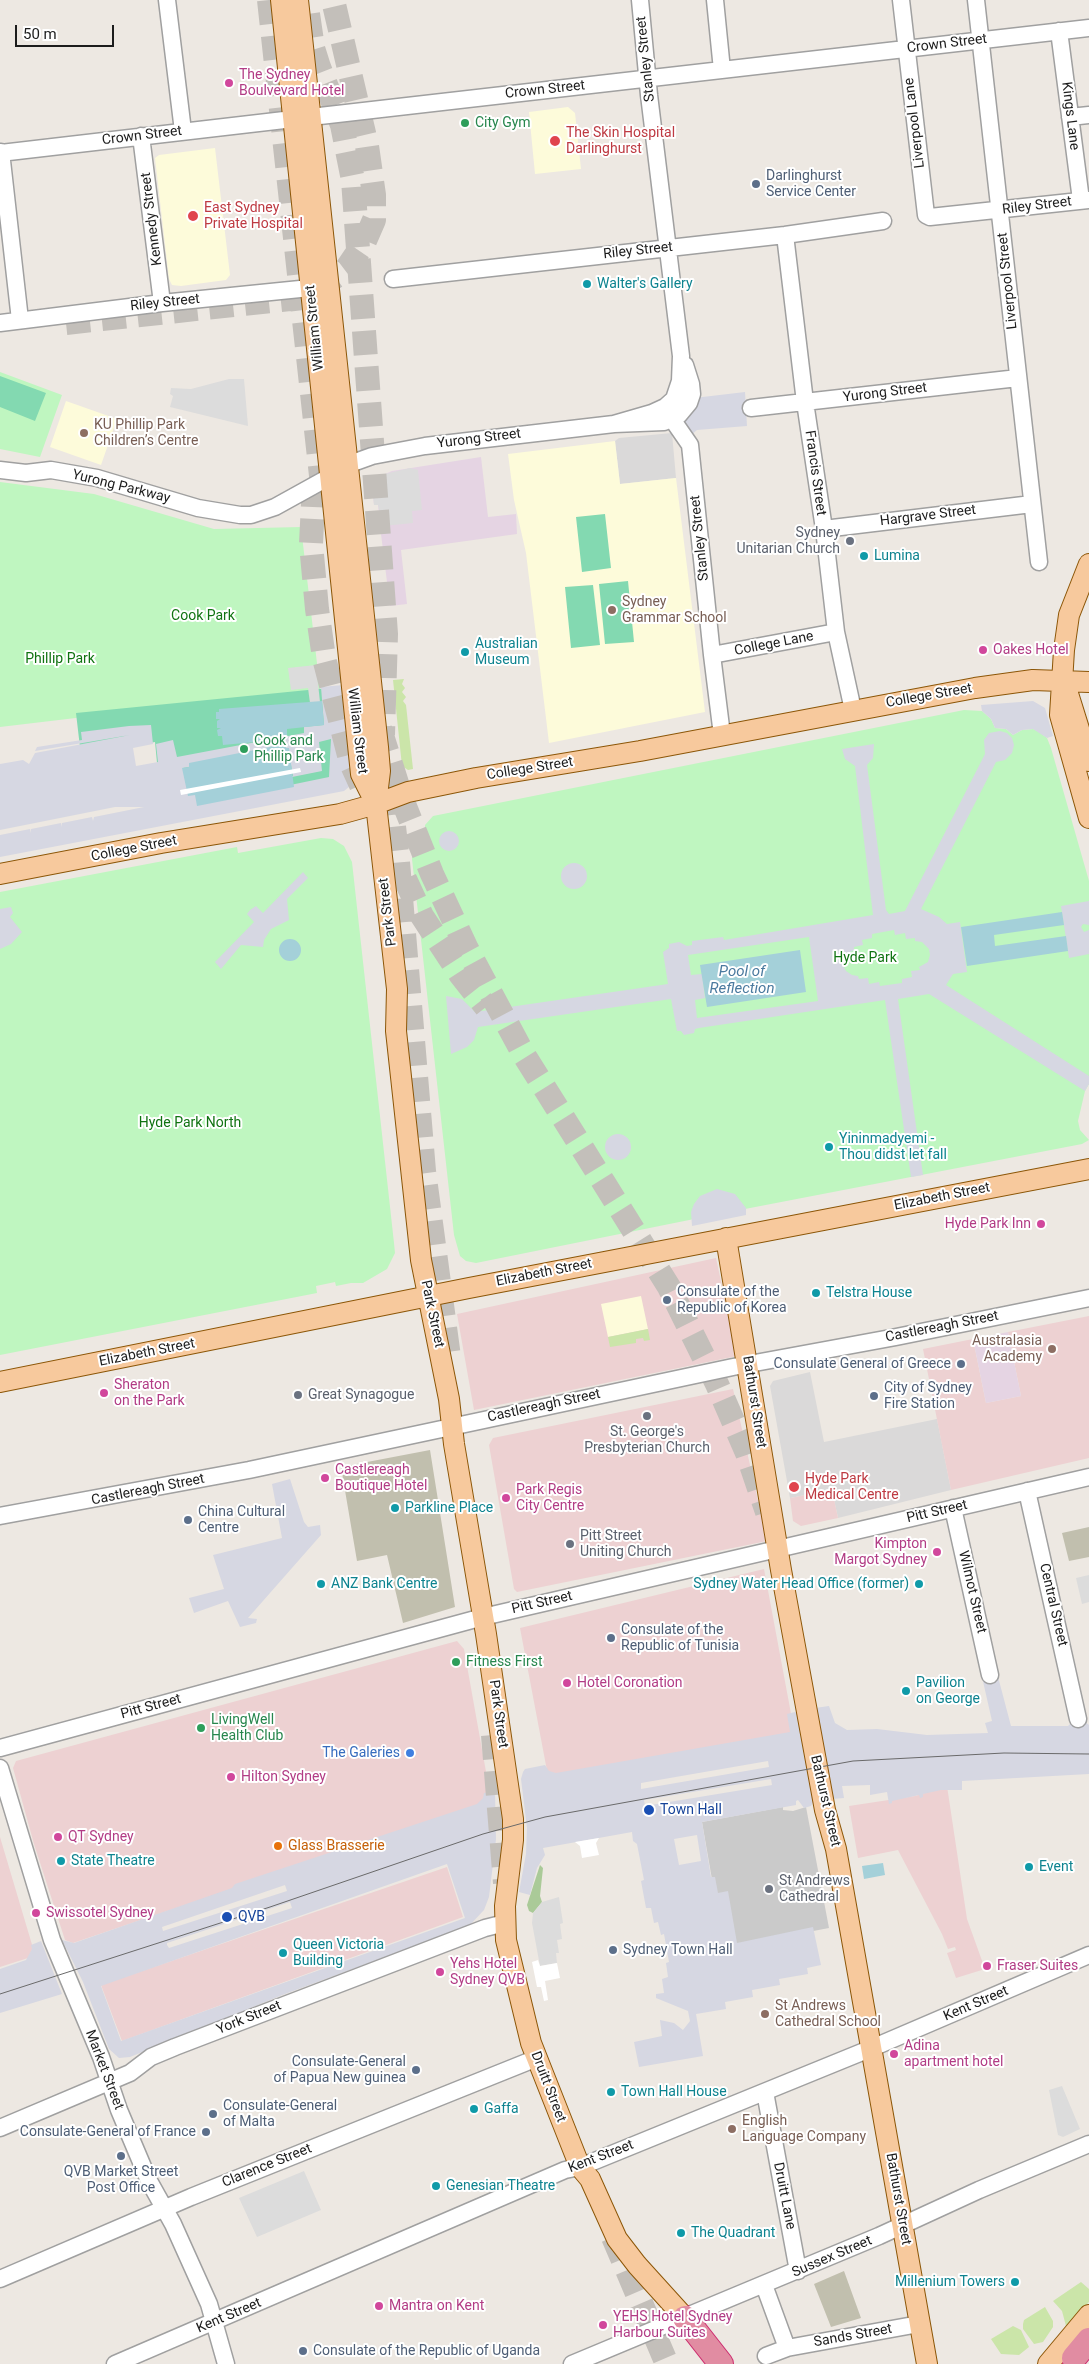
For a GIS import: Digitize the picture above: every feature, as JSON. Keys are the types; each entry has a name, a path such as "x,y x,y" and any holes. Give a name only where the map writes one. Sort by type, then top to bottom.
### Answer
{"highway":[{"path":"685,2318 721,2364"}],"main road":[{"name":"William Street","path":"281,0 302,118 339,470 361,774 376,804"},
{"name":"William Street","path":"298,0 302,118"},
{"path":"1089,564 1069,615 1064,650 1064,680 1060,715 1089,818"},
{"name":"College Street","path":"0,874 161,843 340,814 376,804 408,792 476,778 574,763 1000,684 1033,680 1089,682"},
{"path":"1064,680 1089,761"},
{"name":"Park Street","path":"376,804 397,989 396,1032 421,1260 450,1399 452,1426 483,1616 513,1822"},
{"name":"Elizabeth Street","path":"0,1382 428,1296 1088,1168"},
{"name":"Bathurst Street","path":"726,1238 818,1776 836,1849 926,2364"},
{"name":"Druitt Street","path":"513,1822 505,1923 506,1940 537,2058 580,2167 590,2179 622,2246 685,2318"},
{"path":"1048,2364 1089,2315"}],"street":[{"path":"167,0 183,131"},
{"name":"Stanley Street","path":"640,0 682,356 692,394 684,410 668,413 690,445 722,735"},
{"path":"715,0 722,70"},
{"name":"Liverpool Lane","path":"901,0 926,215"},
{"name":"Liverpool Street","path":"976,0 1039,562"},
{"name":"Crown Street","path":"1,152 1089,28"},
{"name":"Kings Lane","path":"1059,31 1070,117 1085,200"},
{"path":"1070,117 1089,114"},
{"name":"Kennedy Street","path":"141,136 162,303"},
{"path":"1,152 20,320"},
{"name":"Riley Street","path":"926,215 930,217 1085,200"},
{"name":"Riley Street","path":"393,279 786,235 883,221"},
{"name":"Francis Street","path":"786,235 805,402 824,529 836,632 853,710"},
{"name":"Riley Street","path":"0,323 162,303 320,287"},
{"name":"Yurong Street","path":"751,408 1018,378"},
{"name":"Yurong Street","path":"240,515 251,515 276,506 339,470 372,456 425,446 614,424 654,424 668,413"},
{"name":"Yurong Parkway","path":"0,470 26,473 50,470 97,478 198,508 240,515"},
{"name":"Hargrave Street","path":"824,529 1032,504"},
{"name":"College Lane","path":"712,655 836,632"},
{"name":"Castlereagh Street","path":"0,1516 240,1472 748,1364 902,1336 1089,1298"},
{"name":"Pitt Street","path":"0,1748 483,1616 1089,1477"},
{"name":"Central Street","path":"1027,1491 1078,1719"},
{"name":"Wilmot Street","path":"953,1508 990,1675"},
{"name":"Market Street","path":"0,1768 52,1940 148,2181 164,2208 209,2304 226,2364"},
{"name":"York Street","path":"0,2128 130,2073 151,2057 252,2016 484,1928 505,1923"},
{"name":"Kent Street","path":"116,2364 565,2170 580,2167 872,2048 1089,1955"},
{"name":"Clarence Street","path":"0,2278 164,2208 537,2058"},
{"name":"Druitt Lane","path":"764,2092 798,2271"},
{"name":"Sussex Street","path":"572,2364 798,2271 903,2226 979,2190 1089,2144"},
{"path":"764,2285 787,2348"},
{"name":"Sands Street","path":"766,2356 787,2348 919,2324"}],"shaded area":[{"name":"The Skin Hospital Darlinghurst","path":"568,107 575,113 581,169 535,174 529,112"},
{"name":"East Sydney Private Hospital","path":"215,148 230,275 226,280 181,286 172,285 169,279 155,158 159,155"},
{"path":"229,379 244,379 248,426 170,407 173,396 170,394 171,388 191,389"},
{"path":"745,392 747,426 697,430 689,437 683,423 694,398"},
{"name":"KU Phillip Park Children’s Centre","path":"66,401 117,419 101,465 50,447"},
{"path":"672,433 676,478 620,484 615,441 619,438"},
{"name":"Sydney Grammar School","path":"615,441 620,484 676,478 705,712 549,743 526,553 514,500 508,454"},
{"path":"481,457 488,517 516,514 517,534 401,550 407,604 390,606 380,526 383,526 382,515 379,515 378,505 374,505 373,495 376,483 385,474 392,471"},
{"path":"410,468 418,470 422,510 412,511 413,523 383,526 378,505 374,505 373,495 376,483 385,474"},
{"path":"316,665 320,702 310,703 308,688 291,690 288,668"},
{"path":"343,685 353,775 349,787 344,791 0,857 0,835 30,829 31,833 31,829 61,823 62,827 62,823 92,817 93,821 94,817 144,807 115,807 0,830 0,764 23,760 29,764 35,753 130,735 35,751 37,747 82,740 81,732 129,726 151,725 153,744 133,748 136,766 158,762 156,744 173,740 177,757 304,733 304,727 324,725 321,687","holes":["331,739 329,777 198,804 197,796 322,771 319,742","288,748 293,776 182,768 183,768"]},
{"path":"1033,701 1045,708 1053,736 1047,738 1033,729 1022,730 1013,735 1006,729 995,728 991,719 982,711 981,705"},
{"path":"1000,731 1007,733 1012,738 1014,745 1012,753 1005,760 996,762 921,909 939,917 947,924 960,922 967,972 953,974 946,985 1089,1076 1089,1084 1085,1091 929,994 898,999 923,1175 911,1177 885,1000 699,1028 695,1029 694,1033 684,1035 681,1031 677,1031 671,999 478,1027 474,1040 467,1047 451,1054 446,996 462,999 475,1012 668,984 663,952 669,948 669,944 679,942 687,946 692,945 692,941 723,937 724,940 873,915 855,766 845,759 842,749 874,744 873,758 867,765 886,910 889,914 905,911 985,754 984,740 989,733","holes":["894,930 895,935 905,933 906,939 915,938 915,941 922,942 929,949 928,962 919,967 920,970 911,971 912,977 902,979 902,983 880,986 879,982 869,984 868,978 859,979 858,976 846,971 843,965 844,958 854,950 854,947 863,945 862,940 872,938 872,934","809,937 818,1001 697,1018 695,1000 705,998 702,974 691,975 688,955"]},
{"path":"445,831 453,831 459,837 459,845 453,851 445,851 439,845 439,837"},
{"path":"574,863 584,866 587,876 584,886 574,889 564,886 561,876 564,866"},
{"path":"303,872 308,878 287,899 289,920 271,929 264,940 263,947 241,945 221,969 215,962 254,922 247,914 250,910 256,906 263,913"},
{"path":"1089,901 1089,925 1083,924 1081,927 1084,932 1089,930 1089,954 1069,958 1061,906"},
{"path":"11,907 13,913 10,917 22,932 11,944 0,949 0,909"},
{"path":"618,1134 627,1138 631,1147 627,1156 618,1160 609,1156 605,1147 609,1138"},
{"path":"717,1189 735,1194 746,1208 746,1215 692,1226 691,1212 694,1204 700,1196"},
{"path":"716,1258 737,1356 474,1410 457,1314"},
{"path":"641,1296 648,1329 608,1337 601,1304"},
{"path":"1089,1316 1089,1458 951,1490 923,1349 973,1339 986,1403 1021,1396 1008,1332"},
{"path":"1008,1332 1021,1396 986,1403 973,1339"},
{"path":"810,1372 824,1442 937,1419 951,1490 838,1518 832,1490 790,1498 770,1386 773,1381"},
{"path":"733,1389 767,1541 517,1592 514,1589 489,1445 493,1438"},
{"name":"Parkline Place","path":"430,1450 455,1607 403,1623 387,1555 357,1561 341,1467"},
{"path":"290,1479 304,1522 308,1527 320,1525 321,1535 248,1618 257,1619 256,1623 240,1627 228,1601 194,1613 189,1598 224,1589 213,1555 282,1538 272,1484"},
{"path":"832,1490 838,1518 801,1526 793,1521 790,1498"},
{"path":"1089,1527 1089,1557 1069,1561 1062,1533"},
{"path":"764,1569 795,1735 548,1776 520,1628"},
{"path":"1089,1575 1089,1602 1082,1604 1076,1578"},
{"path":"457,1641 464,1649 490,1794 486,1803 73,1943 65,1940 34,1844 13,1768 16,1761"},
{"path":"997,1673 1011,1726 1068,1726 1072,1722 1084,1721 1089,1725 1089,1774 962,1781 962,1790 941,1790 923,1794 923,1797 920,1798 919,1795 892,1801 889,1804 887,1792 870,1795 870,1785 842,1786 844,1798 832,1799 815,1708 829,1706 835,1723 847,1730 877,1729 927,1735 988,1733 985,1723 992,1721 982,1677"},
{"path":"798,1713 814,1800 811,1806 804,1808 798,1800 796,1805 702,1822 711,1877 715,1877 718,1893 728,1891 737,1943 813,1927 821,1965 807,1968 808,1974 779,1979 780,1985 752,1990 753,1997 725,2002 726,2009 696,2014 703,2056 639,2067 634,2042 662,2036 660,2020 674,2023 683,2030 690,2021 688,2011 656,1998 656,1994 664,1993 662,1979 668,1977 666,1963 669,1962 664,1934 661,1935 658,1922 654,1923 651,1908 646,1908 641,1881 644,1880 637,1844 633,1841 632,1832 543,1848 545,1855 537,1868 530,1895 519,1892 526,1854 527,1828 521,1779 523,1772 525,1769 545,1765 549,1771 556,1773 790,1732 787,1714","holes":["768,1761 769,1767 641,1789 641,1783","771,1779 772,1785 645,1806 644,1800","697,1835 701,1861 679,1865 674,1839"]},
{"path":"947,1786 967,1919 985,1969 956,1978 947,1953 956,1950 955,1947 948,1949 898,1850 858,1858 849,1806 915,1796"},
{"path":"495,1791 496,1839 489,1897 484,1910 469,1926 285,1994 130,2057 119,2058 109,2049 83,1982 62,1940 74,1943 232,1888 235,1884 477,1804 483,1798 484,1793","holes":["447,1864 465,1918 121,2041 101,1986","285,1885 287,1891 163,1931 162,1927","290,1902 292,1908 169,1948 167,1943"]},
{"path":"783,1807 783,1810 793,1811 806,1807 829,1928 724,1948 702,1822"},
{"path":"0,1837 33,1948 28,1958 0,1967"},
{"name":"Queen Victoria Building","path":"447,1867 463,1917 122,2041 101,1985"},
{"path":"559,1897 563,1923 560,1924 562,1939 557,1940 559,1953 556,1953 557,1963 540,1966 532,1923 533,1913 542,1902"},
{"path":"41,1941 62,1994 0,2013 0,1969 26,1960 32,1949 31,1945"},
{"path":"1062,2086 1080,2129 1063,2137 1058,2135 1049,2090"},
{"path":"304,2171 321,2210 257,2237 239,2198"},
{"path":"844,2271 861,2318 831,2327 814,2284"}],"green space":[{"path":"0,372 62,395 40,457 0,449"},
{"path":"0,376 46,393 35,421 0,407"},
{"path":"0,482 94,494 214,529 301,527 320,689 0,727"},
{"path":"605,514 611,568 582,572 576,517"},
{"path":"628,581 634,642 605,644 599,584"},
{"path":"593,585 600,645 571,648 565,587"},
{"path":"404,679 402,684 405,688 402,692 406,697 403,701 406,705 413,769 408,770 402,766 393,680"},
{"name":"Cook and Phillip Park","path":"328,688 336,778 162,814 155,742 81,756 76,713"},
{"name":"Hyde Park","path":"964,710 982,711 991,719 995,728 1006,729 1013,735 1022,730 1033,729 1039,731 1047,738 1051,748 1089,881 1089,1084 1085,1091 1078,1121 1080,1130 1089,1140 1082,1144 476,1263 466,1261 460,1256 454,1235 412,859 413,845 416,841 425,840 425,825 433,816"},
{"name":"Hyde Park North","path":"321,838 333,839 344,846 352,862 395,1253 387,1269 363,1283 336,1286 335,1282 316,1286 317,1293 0,1355 0,892 237,847 238,853"},
{"path":"648,1329 650,1340 636,1339 636,1343 610,1347 608,1337"},
{"path":"540,1865 543,1868 540,1896 542,1902 533,1913 529,1911 527,1905"},
{"path":"1081,2282 1089,2289 1089,2302 1066,2326 1062,2311 1053,2301"},
{"path":"1045,2307 1053,2321 1053,2327 1043,2342 1034,2344 1023,2329 1024,2320"},
{"path":"1013,2326 1021,2330 1029,2347 1019,2355 1001,2354 991,2339"}],"water":[{"path":"322,701 324,725 287,729 287,739 223,745 222,736 218,736 217,730 221,728 217,728 217,721 220,719 216,719 216,712 219,712 219,709"},
{"path":"285,744 286,748 289,748 294,787 197,806 195,795 188,796 182,768 189,767 189,763"},
{"path":"1062,912 1064,925 994,935 995,946 1066,936 1068,951 967,966 961,927"},
{"path":"290,939 298,942 301,950 298,958 290,961 282,958 279,950 282,942"},
{"name":"Pool of Reflection","path":"800,950 806,992 707,1007 700,965"},
{"path":"883,1863 885,1875 864,1879 862,1866"}],"pier":[{"path":"300,768 301,772 181,795 180,790"},
{"path":"599,1838 596,1843 599,1855 582,1858 580,1846 575,1842"},
{"path":"538,1960 540,1966 557,1963 560,1978 545,1981 548,2000 544,2001 541,1987 537,1987 532,1962"}],"tunnel":[{"path":"269,0 324,503"},
{"path":"66,323 290,299 319,289 347,268 364,243 374,220 374,195 367,146 333,0"},
{"path":"308,14 313,48 342,125 353,180 386,634 383,735"},
{"path":"314,483 311,544 324,658 351,763 361,785"},
{"path":"380,729 402,799 432,874 467,949 524,1055 669,1287 717,1384 747,1453 767,1512"},
{"path":"390,791 398,862 424,1171 449,1357"},
{"path":"405,879 422,916 460,974 486,1007"},
{"path":"493,1735 505,1883"},
{"path":"613,2237 667,2364"}],"tram line":[{"path":"0,1994 270,1907 483,1834 545,1817 853,1761 1004,1753 1089,1754"}],"place":[{"name":"The Sydney Boulvevard Hotel","path":"229,83"},
{"name":"City Gym","path":"465,123"},
{"name":"The Skin Hospital Darlinghurst","path":"555,141"},
{"name":"Darlinghurst Service Center","path":"756,184"},
{"name":"East Sydney Private Hospital","path":"193,216"},
{"name":"Walter's Gallery","path":"587,284"},
{"name":"KU Phillip Park Children’s Centre","path":"84,433"},
{"name":"Sydney Unitarian Church","path":"850,541"},
{"name":"Lumina","path":"864,556"},
{"name":"Sydney Grammar School","path":"612,610"},
{"name":"Oakes Hotel","path":"983,650"},
{"name":"Australian Museum","path":"465,652"},
{"name":"Cook and Phillip Park","path":"244,749"},
{"name":"Yininmadyemi - Thou didst let fall","path":"829,1147"},
{"name":"Hyde Park Inn","path":"1041,1224"},
{"name":"Telstra House","path":"816,1293"},
{"name":"Consulate of the Republic of Korea","path":"667,1300"},
{"name":"Australasia Academy","path":"1052,1349"},
{"name":"Consulate General of Greece","path":"961,1364"},
{"name":"Sheraton on the Park","path":"104,1393"},
{"name":"Great Synagogue","path":"298,1395"},
{"name":"City of Sydney Fire Station","path":"874,1396"},
{"name":"St. George's Presbyterian Church","path":"647,1416"},
{"name":"Castlereagh Boutique Hotel","path":"325,1478"},
{"name":"Hyde Park Medical Centre","path":"794,1487"},
{"name":"Park Regis City Centre","path":"506,1498"},
{"name":"Parkline Place","path":"395,1508"},
{"name":"China Cultural Centre","path":"188,1520"},
{"name":"Pitt Street Uniting Church","path":"570,1544"},
{"name":"Kimpton Margot Sydney","path":"937,1552"},
{"name":"ANZ Bank Centre","path":"321,1584"},
{"name":"Sydney Water Head Office (former)","path":"919,1584"},
{"name":"Consulate of the Republic of Tunisia","path":"611,1638"},
{"name":"Fitness First","path":"456,1662"},
{"name":"Hotel Coronation","path":"567,1683"},
{"name":"Pavilion on George","path":"906,1691"},
{"name":"LivingWell Health Club","path":"201,1728"},
{"name":"The Galeries","path":"410,1753"},
{"name":"Hilton Sydney","path":"231,1777"},
{"name":"Town Hall","path":"649,1810"},
{"name":"QT Sydney","path":"58,1837"},
{"name":"Glass Brasserie","path":"278,1846"},
{"name":"State Theatre","path":"61,1861"},
{"name":"Event","path":"1029,1867"},
{"name":"St Andrews Cathedral","path":"769,1889"},
{"name":"Swissotel Sydney","path":"36,1913"},
{"name":"QVB","path":"227,1917"},
{"name":"Sydney Town Hall","path":"613,1950"},
{"name":"Queen Victoria Building","path":"283,1953"},
{"name":"Fraser Suites","path":"987,1966"},
{"name":"Yehs Hotel Sydney QVB","path":"440,1972"},
{"name":"St Andrews Cathedral School","path":"765,2014"},
{"name":"Adina apartment hotel","path":"894,2054"},
{"name":"Consulate-General of Papua New guinea","path":"416,2070"},
{"name":"Town Hall House","path":"611,2092"},
{"name":"Gaffa","path":"474,2109"},
{"name":"Consulate-General of Malta","path":"213,2114"},
{"name":"English Language Company","path":"732,2129"},
{"name":"Consulate-General of France","path":"206,2132"},
{"name":"QVB Market Street Post Office","path":"121,2156"},
{"name":"Genesian Theatre","path":"436,2186"},
{"name":"The Quadrant","path":"681,2233"},
{"name":"Millenium Towers","path":"1015,2282"},
{"name":"Mantra on Kent","path":"379,2306"},
{"name":"YEHS Hotel Sydney Harbour Suites","path":"603,2325"},
{"name":"Consulate of the Republic of Uganda","path":"303,2351"}],"park label":[{"name":"Cook Park","path":"203,616"},
{"name":"Phillip Park","path":"60,659"}]}
